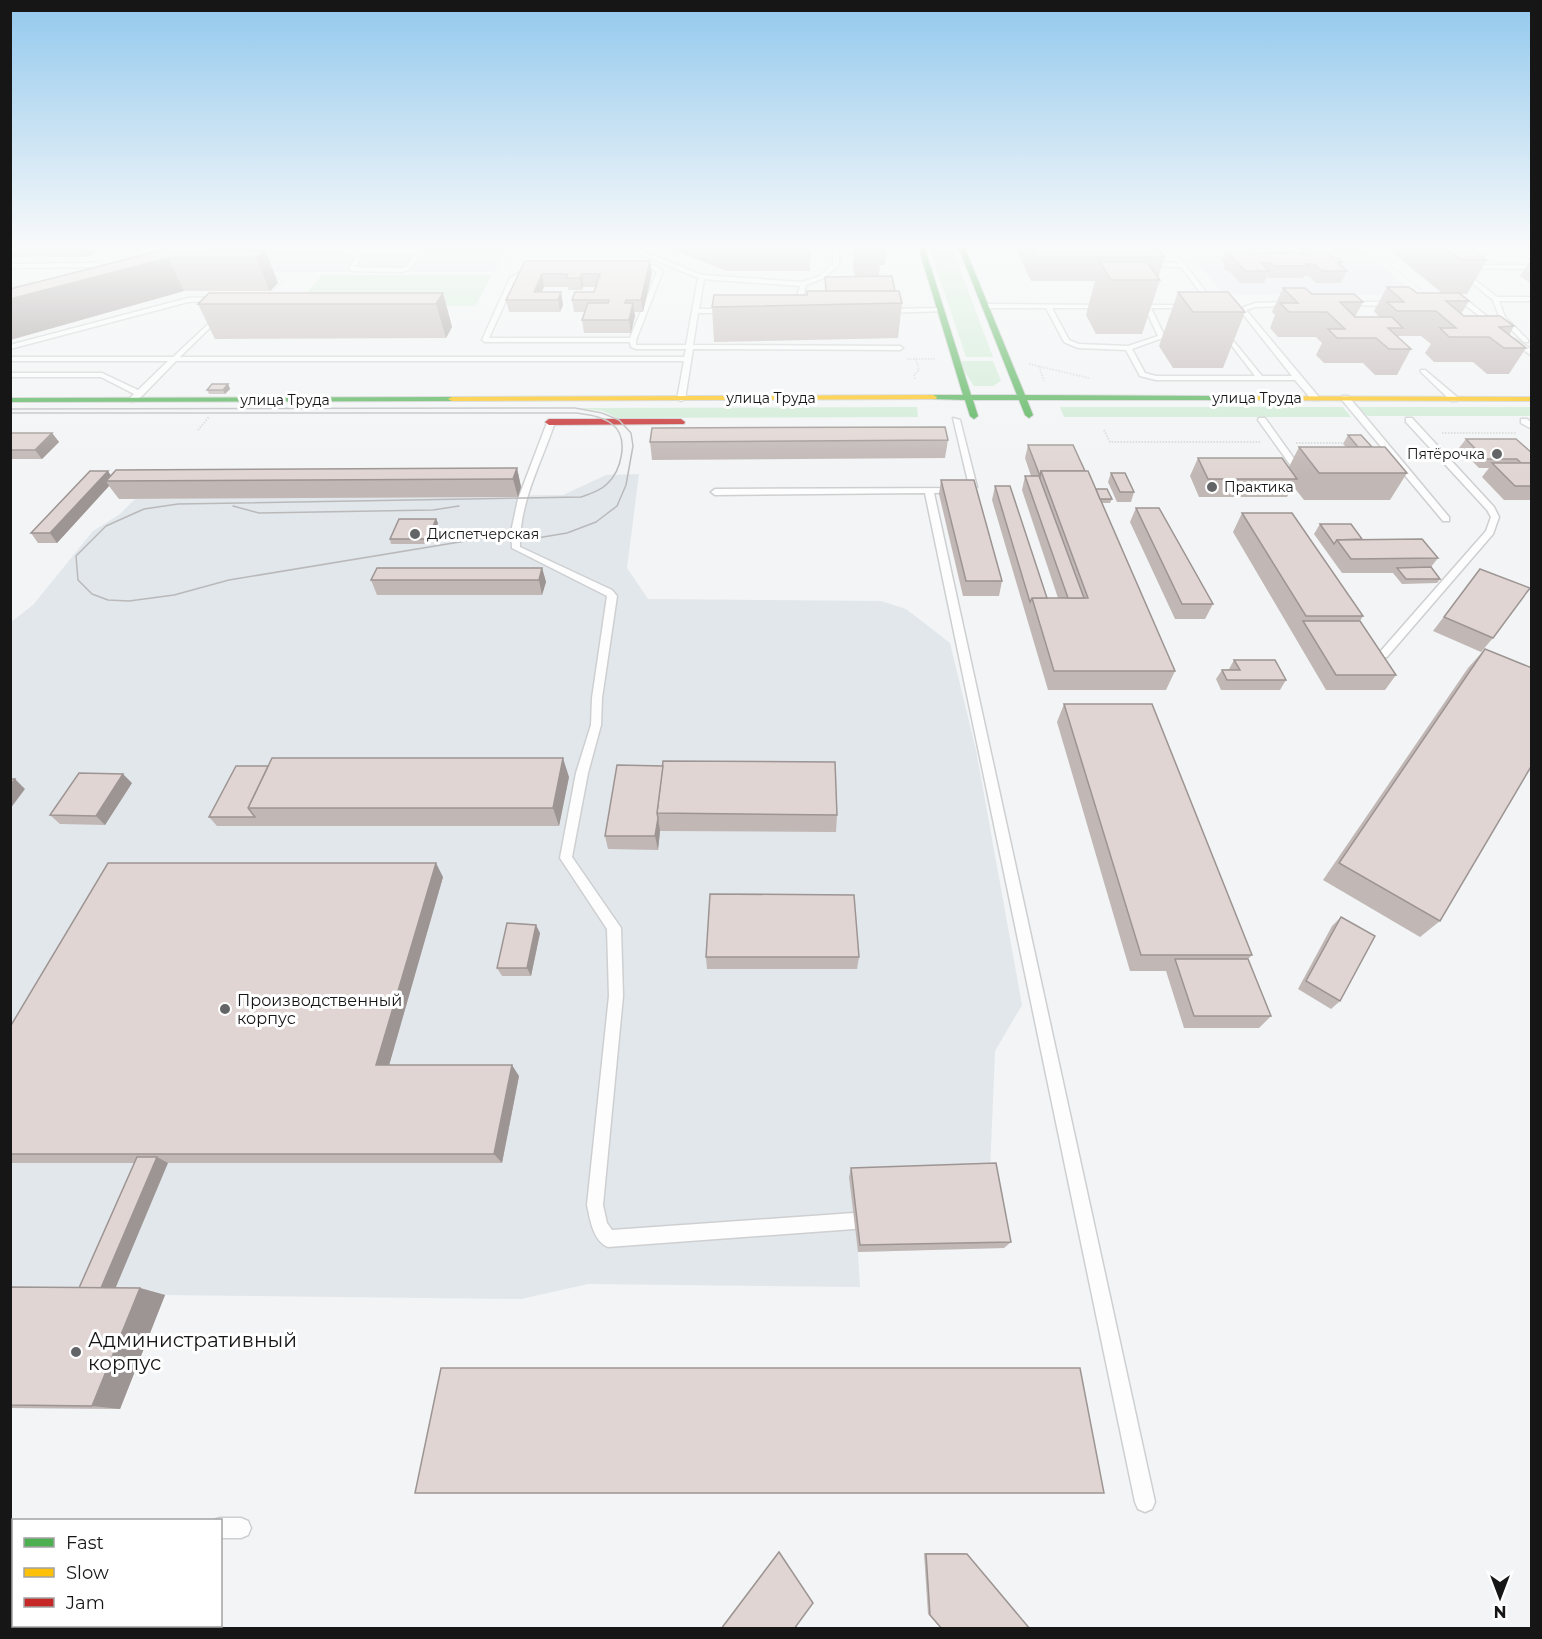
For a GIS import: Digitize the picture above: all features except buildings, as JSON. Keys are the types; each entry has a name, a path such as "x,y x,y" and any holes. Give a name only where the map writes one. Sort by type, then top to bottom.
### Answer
{"main road":[{"path":"945,322 968,397 981,420 950,420"},
{"path":"992,322 1030,420"},
{"name":"улица Труда","path":"10,400 136,397 1532,399"},
{"name":"улица Труда","path":"1256,420 1284,420"},
{"path":"1341,420 1433,420"},
{"path":"545,422 691,422"}],"lane":[{"path":"10,347 102,322"},
{"path":"10,375 102,375 136,397 213,322"},
{"path":"493,322 485,340 633,340"},
{"path":"640,322 633,340 633,346 636,347 900,348"},
{"path":"681,399 694,322"},
{"path":"1056,322 1064,338 1071,344 1128,348 1162,337 1155,322"},
{"path":"1253,322 1315,398"},
{"path":"1492,322 1532,354"},
{"path":"1507,322 1532,346"},
{"path":"1226,334 1260,378"},
{"path":"1521,337 1532,337"},
{"path":"1128,348 1140,372 1150,378 1297,378"},
{"path":"10,358 689,359"},
{"path":"1423,370 1454,399"},
{"path":"1345,398 1446,519"},
{"path":"715,492 967,491 973,488 950,420"},
{"path":"1256,420 1294,464"},
{"path":"1383,655 1494,526 1495,517 1491,509 1421,433 1398,420"},
{"path":"545,422 520,510 516,548 609,592 612,596 597,698 596,725 582,773 566,858 614,928 616,996 596,1205 600,1226 608,1239 854,1221"},
{"path":"929,491 1145,1502"}],"path":[{"path":"1421,433 1524,424"}],"shaded area":[{"path":"639,474 627,568 648,599 881,601 906,609 950,643 976,750 1022,1005 995,1051 990,1171 1004,1248 858,1252 860,1287 588,1284 521,1299 165,1295 120,1409 11,1408 11,622 33,605 93,531 120,514 135,499 563,495 606,475"}],"green space":[{"path":"954,322 980,322 993,357 966,357"},
{"path":"958,361 993,361 1001,381 993,386 974,386"},
{"path":"917,407 918,417 617,418 603,411 575,408"},
{"path":"1060,407 1343,407 1351,417 1064,417"},
{"path":"1358,407 1531,407 1531,416 1370,416 1364,415"}],"tram line":[{"path":"10,409 575,408 602,413 619,420 631,433 633,446 626,485 617,506 596,522 567,533 537,538 490,537 229,580 174,595 129,601 108,600 92,594 78,580 76,556 106,526 144,509 178,504 581,497 601,489 612,478 622,454 621,437 618,430 608,421 576,413 10,413"},
{"path":"233,506 259,513 433,510 459,506"}],"traffic: fast":[{"path":"945,322 974,416"},
{"path":"992,322 1029,415"},
{"path":"933,397 1217,398"},
{"path":"10,400 452,399"}],"traffic: slow":[{"path":"452,399 933,397"},
{"path":"1217,398 1532,399"}],"traffic: jam":[{"path":"549,422 681,422"}],"place":[{"name":"Пятёрочка","path":"1497,454"},
{"name":"Практика","path":"1212,487"},
{"name":"Диспетчерская","path":"415,534"},
{"name":"Производственный корпус","path":"225,1009"},
{"name":"Административный корпус","path":"76,1352"}]}
